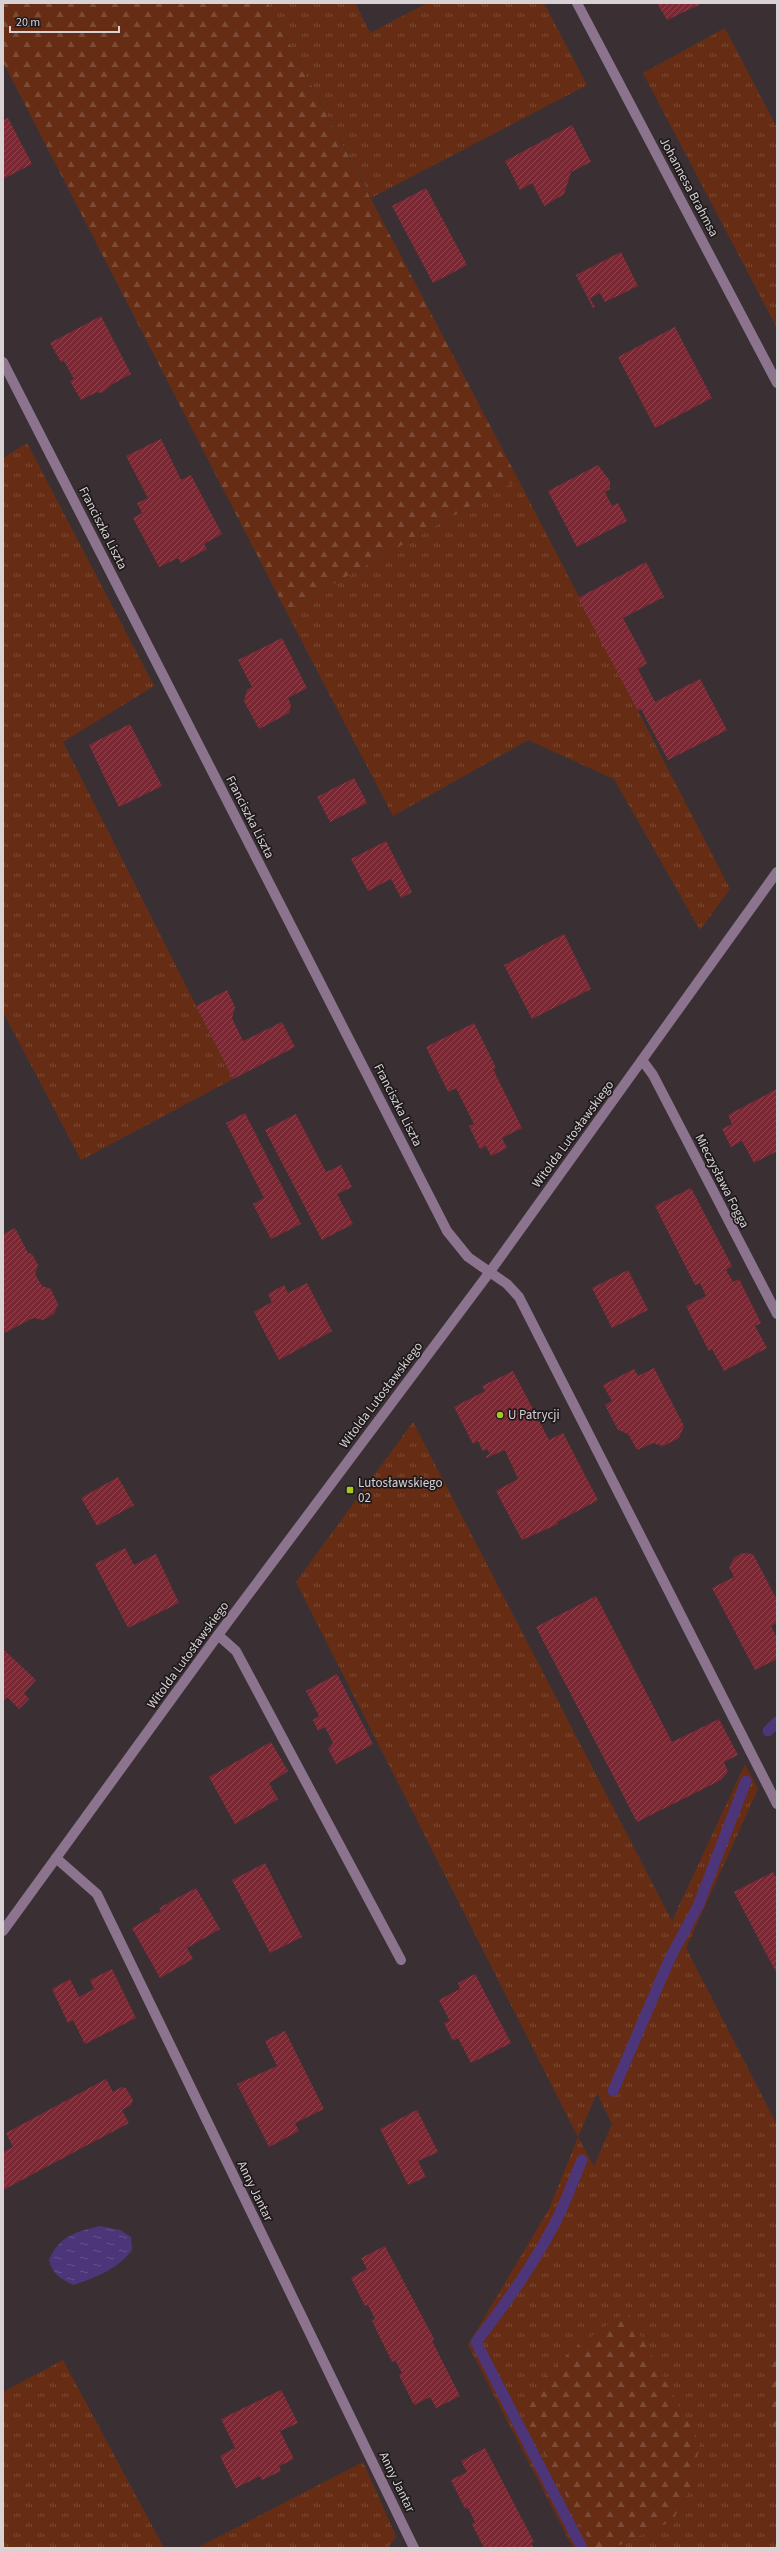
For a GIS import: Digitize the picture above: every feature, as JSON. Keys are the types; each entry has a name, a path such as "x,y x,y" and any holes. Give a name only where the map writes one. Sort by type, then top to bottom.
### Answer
{"street":[{"name":"Johannesa Brahmsa","path":"577,3 777,383"},
{"name":"Franciszka Liszta","path":"3,362 447,1231 468,1257 488,1273 508,1284 519,1297 777,1804"},
{"name":"Witolda Lutosławskiego","path":"3,1931 218,1635 488,1273 777,872"},
{"name":"Mieczysława Fogga","path":"642,1060 653,1075 777,1314"},
{"path":"218,1635 236,1651 401,1960"},
{"name":"Anny Jantar","path":"56,1858 97,1894 414,2548"}],"green space":[{"path":"3,3 268,3 518,479 286,611 3,62"},
{"path":"268,3 355,3 370,33 427,3 544,3 587,85 371,198"},
{"path":"725,28 777,128 777,328 643,73"},
{"path":"27,443 154,686 63,742 233,1079 81,1160 3,1012 3,458"},
{"path":"518,479 730,889 700,930 614,779 528,740 393,816 286,611"},
{"path":"413,1422 672,1921 745,1764 758,1789 686,1948 777,2125 777,2351 772,2352 768,2394 777,2455 777,2548 613,2548 672,2521 518,2403 593,2548 573,2548 468,2345 549,2209 578,2137 296,1582","holes":["597,2093 612,2124 594,2166 578,2137"]},
{"path":"627,2311 700,2443 691,2488 672,2521 613,2548 593,2548 518,2403 576,2347"},
{"path":"777,2351 777,2455 768,2394 772,2352"},
{"path":"63,2360 164,2548 3,2548 3,2392"},
{"path":"363,2462 396,2536 388,2548 197,2548"}],"water":[{"path":"100,2226 120,2230 131,2237 132,2250 113,2268 73,2285 57,2275 52,2269 49,2260 58,2245 76,2233"}],"building":[{"path":"657,3 703,3 667,20"},
{"path":"8,118 32,164 3,179 3,120"},
{"path":"572,125 591,162 571,172 564,194 544,206 532,183 520,190 505,161"},
{"path":"426,188 467,265 433,283 392,206"},
{"path":"621,252 638,286 605,302 600,293 590,298 595,307 593,308 576,275"},
{"path":"101,316 131,374 111,385 102,393 97,392 81,400 70,381 74,379 64,361 61,362 50,343"},
{"path":"675,327 712,398 655,428 618,357"},
{"path":"161,439 181,480 191,475 222,534 204,544 207,549 181,563 178,558 159,567 133,518 142,513 137,503 148,498 126,456"},
{"path":"598,465 610,481 610,489 605,492 612,506 618,503 627,521 577,547 548,491"},
{"path":"646,562 664,597 623,618 647,663 638,669 655,702 700,679 727,730 668,760 641,709 638,711 578,598"},
{"path":"282,638 307,688 288,698 291,705 289,713 259,729 244,701 247,690 252,687 238,660"},
{"path":"130,724 162,786 119,807 89,745"},
{"path":"354,778 367,803 330,822 317,797"},
{"path":"386,841 412,892 401,898 391,879 368,891 351,859"},
{"path":"564,934 591,989 532,1019 504,965"},
{"path":"227,990 235,1007 232,1018 243,1041 282,1022 295,1047 233,1079 196,1006"},
{"path":"474,1023 496,1068 493,1069 522,1128 502,1138 507,1148 491,1156 486,1146 480,1149 469,1126 474,1124 456,1088 448,1092 426,1047"},
{"path":"777,1089 777,1151 754,1163 742,1141 731,1147 722,1129 732,1124 728,1115"},
{"path":"245,1113 301,1224 271,1239 253,1204 264,1198 226,1123"},
{"path":"296,1114 326,1172 341,1165 352,1187 337,1194 353,1224 322,1240 265,1130"},
{"path":"691,1188 732,1266 726,1270 733,1282 739,1279 761,1323 755,1326 767,1348 724,1371 712,1349 709,1351 686,1306 706,1296 700,1283 695,1285 655,1206"},
{"path":"15,1228 28,1253 32,1254 38,1265 35,1274 42,1286 51,1289 58,1304 54,1314 43,1320 33,1318 4,1333 3,1234"},
{"path":"628,1270 648,1310 612,1328 592,1288"},
{"path":"307,1283 332,1331 279,1360 254,1312 272,1302 268,1294 284,1285 288,1293"},
{"path":"654,1368 684,1426 679,1438 663,1446 653,1443 637,1450 628,1434 618,1430 605,1405 612,1401 603,1385 634,1369 638,1376"},
{"path":"513,1371 549,1440 563,1433 598,1500 557,1522 558,1524 522,1540 496,1491 518,1479 505,1450 486,1458 486,1456 490,1454 487,1449 483,1451 478,1441 473,1444 454,1407 485,1391 482,1386"},
{"path":"118,1477 134,1505 97,1526 81,1498"},
{"path":"125,1548 134,1565 156,1554 179,1603 128,1628 95,1564"},
{"path":"742,1553 753,1554 777,1600 777,1623 771,1626 777,1638 777,1659 755,1670 712,1588 734,1577 729,1567 734,1558"},
{"path":"596,1596 672,1742 719,1719 738,1755 724,1762 728,1772 721,1780 637,1822 536,1627"},
{"path":"3,1649 36,1680 24,1693 29,1699 19,1709 7,1697 3,1701"},
{"path":"337,1674 373,1744 336,1764 328,1749 333,1743 325,1727 318,1731 313,1720 319,1716 306,1691"},
{"path":"271,1742 288,1771 269,1783 278,1799 235,1824 209,1777"},
{"path":"265,1863 302,1937 270,1953 232,1880"},
{"path":"773,1872 777,1879 777,1974 734,1892"},
{"path":"196,1888 220,1929 187,1948 193,1959 160,1978 132,1928 161,1911 159,1908"},
{"path":"112,1969 136,2018 85,2044 73,2020 68,2023 52,1989 70,1979 79,1997 94,1989 90,1980"},
{"path":"475,1974 511,2043 471,2063 458,2038 453,2041 444,2023 450,2021 439,2000 460,1989 458,1983"},
{"path":"285,2031 324,2109 295,2123 299,2131 269,2147 237,2084 277,2066 265,2041"},
{"path":"106,2079 113,2092 122,2087 126,2088 133,2100 131,2105 122,2110 129,2123 3,2190 3,2152 13,2147 6,2133"},
{"path":"417,2110 438,2152 418,2161 426,2177 408,2185 380,2129"},
{"path":"385,2246 434,2339 432,2341 460,2396 436,2408 430,2397 414,2405 399,2375 402,2373 395,2360 392,2362 372,2321 375,2319 368,2305 365,2306 351,2278 367,2269 361,2258"},
{"path":"281,2390 298,2423 280,2431 294,2459 279,2466 281,2471 262,2480 260,2476 236,2488 220,2456 235,2448 221,2419"},
{"path":"485,2448 534,2542 531,2543 534,2548 484,2548 472,2524 475,2522 468,2508 465,2509 451,2480 467,2472 461,2461"}],"waterway":[{"path":"768,1731 777,1722"},
{"path":"613,2091 670,1958 698,1906 746,1781"},
{"path":"582,2160 562,2209 546,2241 518,2285 476,2342 582,2548"}],"place":[{"name":"U Patrycji","path":"500,1415"},
{"name":"Lutosławskiego 02","path":"350,1490"}]}
